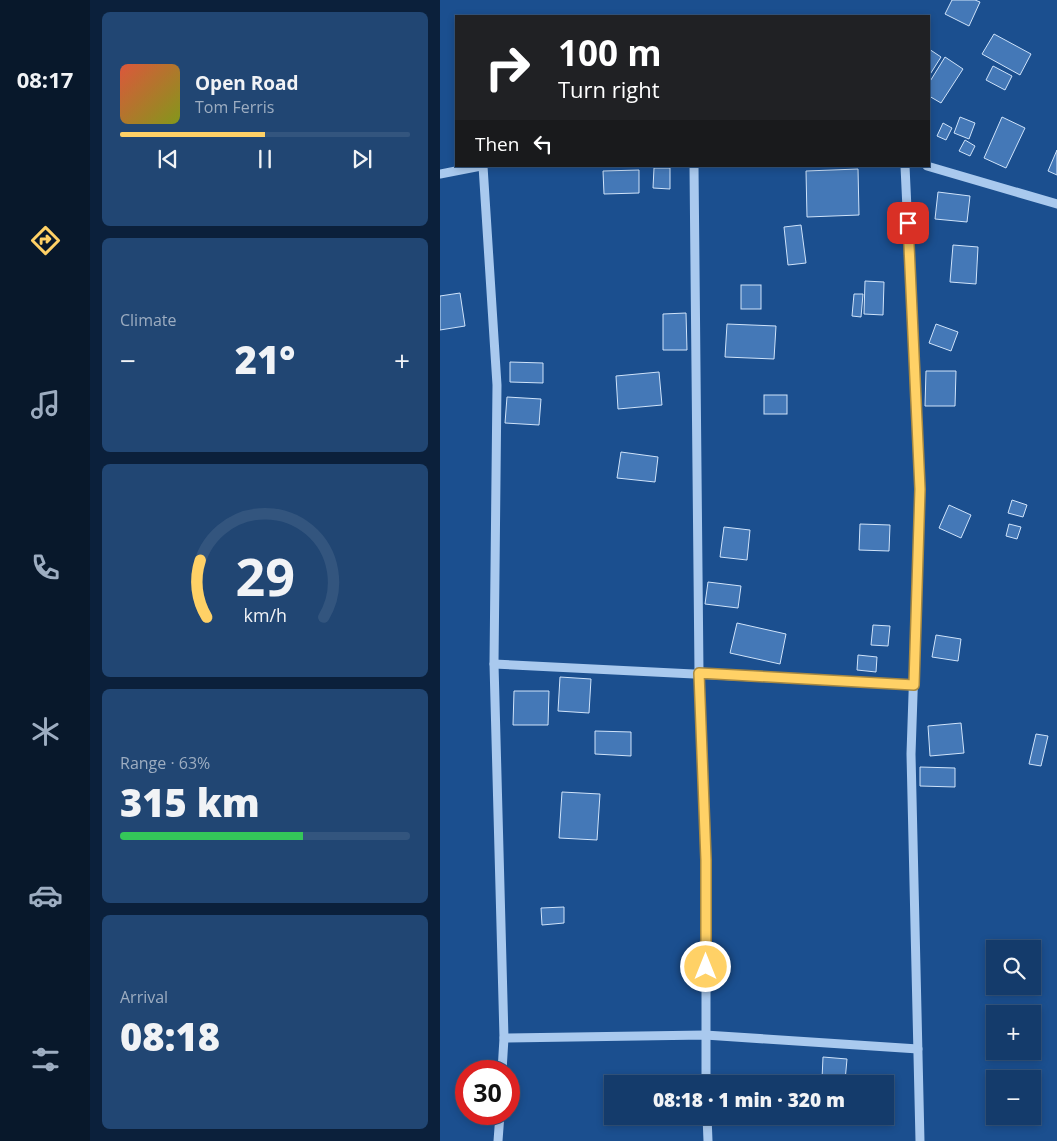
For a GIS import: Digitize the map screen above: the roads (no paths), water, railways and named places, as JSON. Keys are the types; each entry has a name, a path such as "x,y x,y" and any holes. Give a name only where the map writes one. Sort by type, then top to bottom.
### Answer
{"street":[{"path":"440,174 477,167"},
{"path":"482,167 497,385 494,664 504,1038 503,1060"},
{"path":"694,167 699,673 706,860 706,1075"},
{"path":"905,167 920,489 911,754 920,1141"},
{"path":"930,167 1057,204"},
{"path":"494,664 914,685"},
{"path":"504,1038 705,1035 918,1049"},
{"path":"498,1141 499,1125"},
{"path":"707,1125 708,1141"}]}
